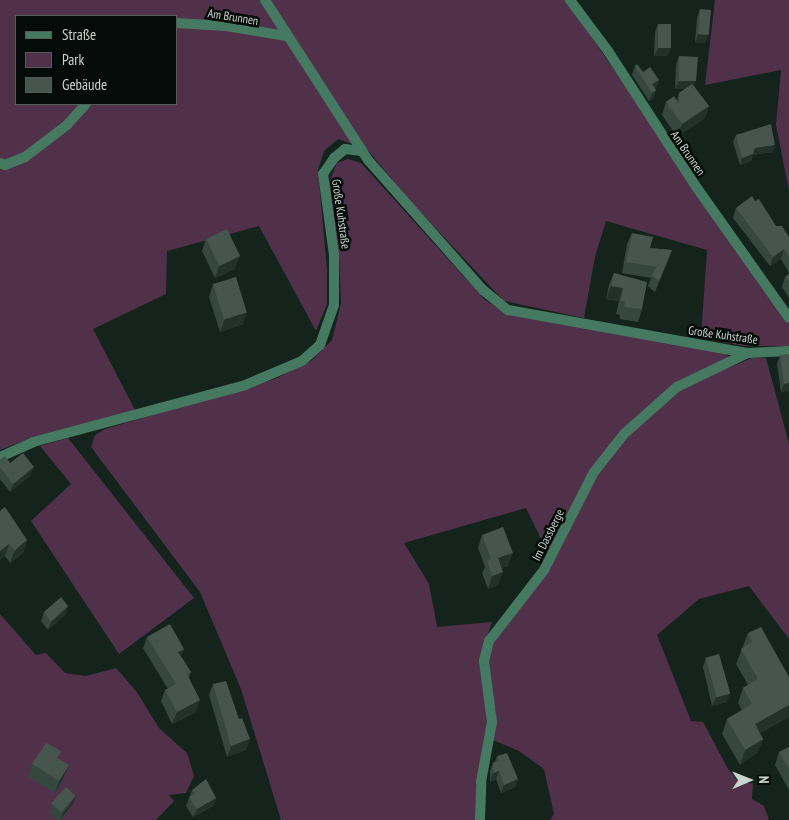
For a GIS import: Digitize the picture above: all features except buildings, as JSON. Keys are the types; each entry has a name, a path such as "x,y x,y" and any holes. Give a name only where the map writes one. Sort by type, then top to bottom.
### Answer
{"street":[{"name":"Am Brunnen","path":"265,0 286,36 362,151"},
{"name":"Am Brunnen","path":"570,0 608,51 697,188 789,318"},
{"name":"Am Brunnen","path":"178,23 226,26 286,36"},
{"path":"0,163 5,165 25,157 67,125 85,105"},
{"name":"Große Kuhstraße","path":"0,457 33,442 245,385 302,360 320,344 334,305 334,255 323,174 334,158 345,149 362,151 484,290 508,310 748,354 789,351"},
{"name":"Im Dassberge","path":"480,820 481,782 492,722 484,661 489,642 544,570 594,472 624,434 677,387 748,354"}],"green space":[{"path":"0,0 566,0 789,324 789,346 744,346 701,338 707,250 606,221 595,257 584,318 504,301 409,200 367,149 338,139 324,151 318,170 327,270 327,304 316,331 259,226 167,251 166,294 93,329 135,410 31,438 0,450"},
{"path":"715,0 789,0 789,191 776,125 781,70 705,85"},
{"path":"348,159 361,163 485,300 502,311 727,353 728,359 622,430 548,553 526,508 404,543 429,584 437,627 492,622 482,653 490,723 478,780 476,820 281,820 241,689 200,592 91,447 95,435 105,429 275,379 311,361 332,340 341,304 339,255 328,185 337,163"},
{"path":"752,358 766,358 789,444 789,639 749,586 699,599 657,635 691,721 703,722 728,769 740,783 753,783 752,799 764,806 769,820 550,820 554,814 544,769 519,751 493,740 496,712 487,668 491,645 509,622 596,475 625,438 680,388"},
{"path":"68,438 194,598 119,654 31,521 71,484 40,446"},
{"path":"0,614 36,655 46,653 65,673 86,676 116,668 136,691 159,728 187,753 194,776 186,793 169,795 174,801 156,820 0,820"}]}
